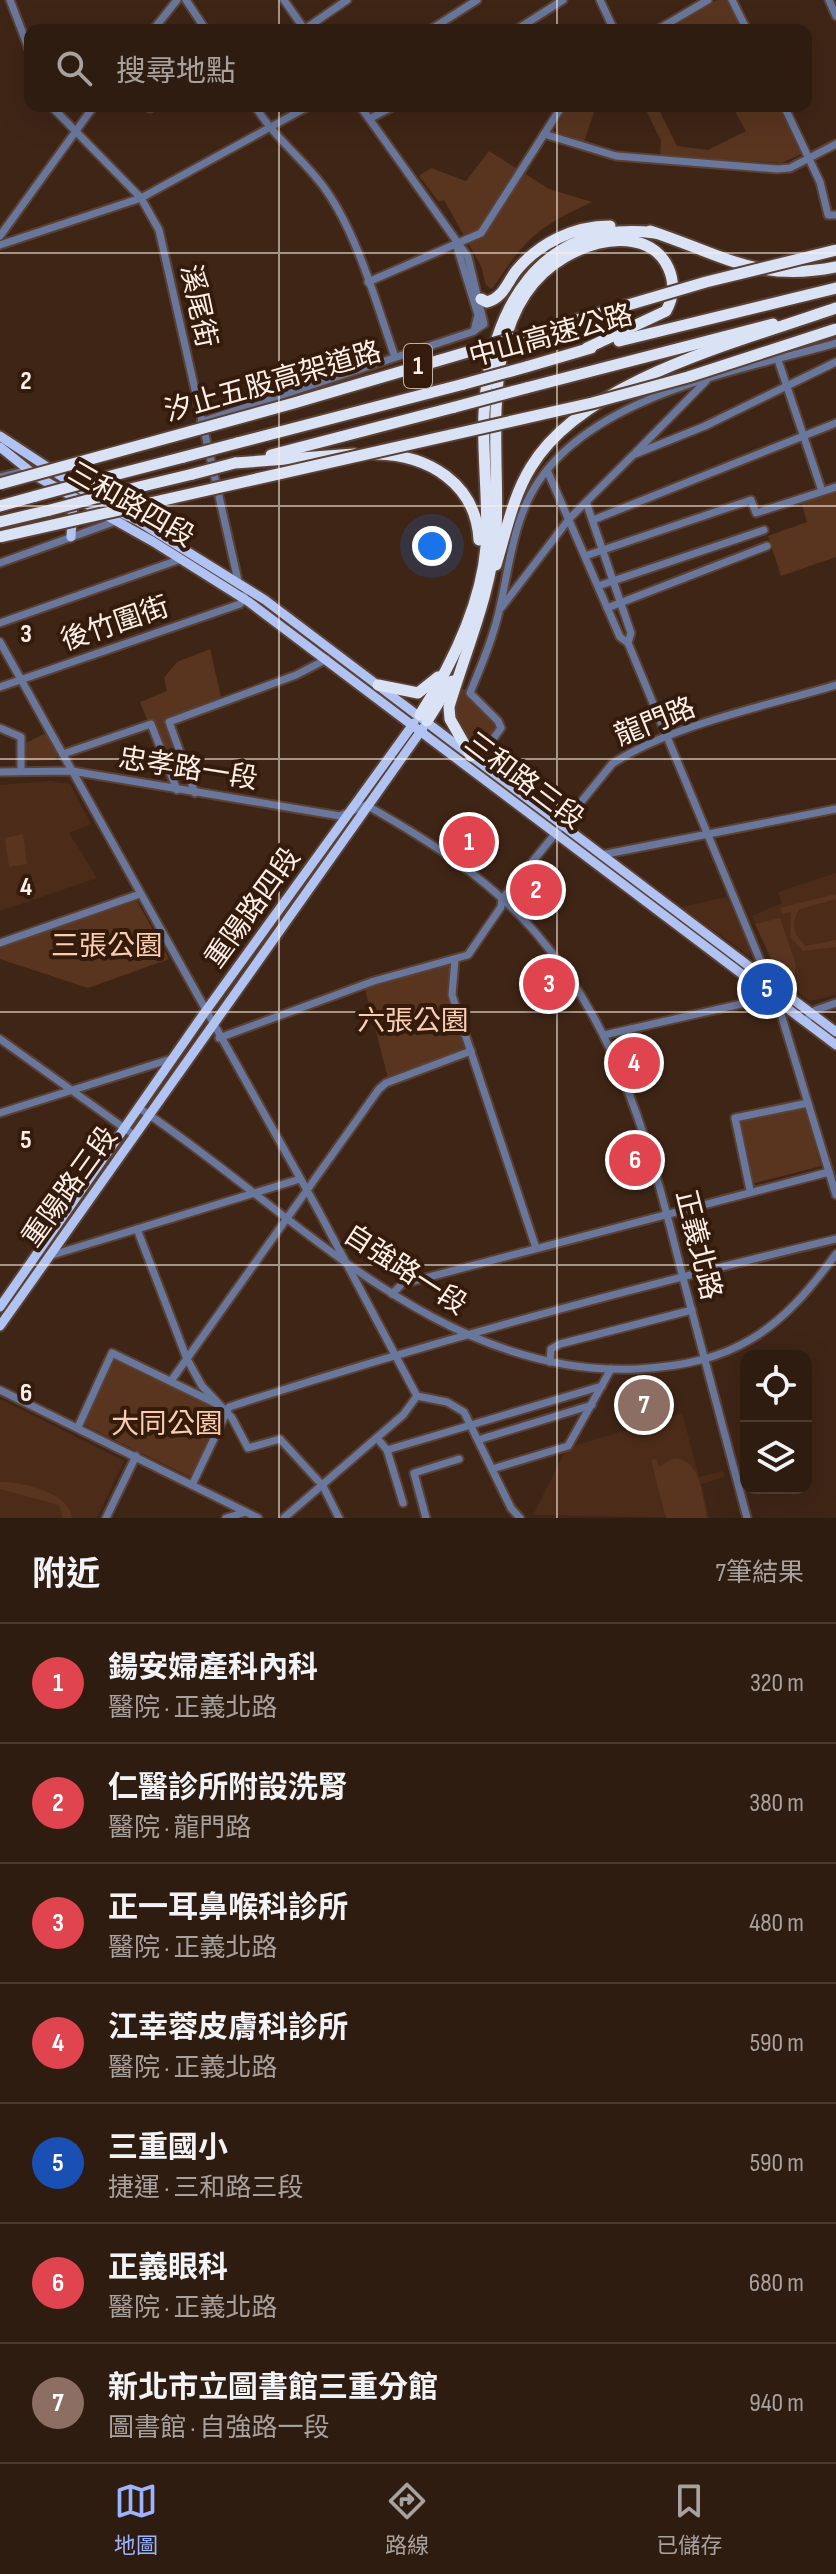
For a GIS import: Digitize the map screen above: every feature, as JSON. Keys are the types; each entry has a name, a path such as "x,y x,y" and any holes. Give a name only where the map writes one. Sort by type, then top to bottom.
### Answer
{"highway":[{"path":"481,299 487,302 498,299 524,263 557,238 614,226 655,233 736,265 778,273 836,267"},
{"path":"420,723 458,647 486,550 486,386 491,353 516,295 549,257 582,238 618,231 655,233"},
{"path":"481,615 496,533 495,414 500,367 512,321 534,283 553,264 573,252 618,240 653,248 671,272 674,285 666,311 587,348"},
{"name":"汐止五股高架道路","path":"0,484 280,407 706,282 836,250"},
{"name":"中山高速公路","path":"0,506 464,384 587,348 836,288"},
{"path":"474,758 450,719 449,707 519,491 531,466 577,417 617,390 836,308"},
{"name":"中山高速公路","path":"0,522 836,308"},
{"path":"0,537 592,403 688,377 836,329"},
{"path":"235,463 384,454 419,461 438,469 463,490 478,525 480,569"},
{"path":"378,685 418,693 437,680 458,647"},
{"path":"420,723 461,667"}],"main road":[{"name":"三和路四段","path":"0,436 102,503 130,516 238,582"},
{"name":"三和路四段","path":"0,447 73,498 181,559 243,599"},
{"path":"71,537 73,498"},
{"name":"三和路三段","path":"238,582 378,685 420,723 559,828 601,855 768,982 808,1018"},
{"name":"三和路三段","path":"243,599 474,758 775,999 808,1018"},
{"name":"重陽路四段","path":"149,1115 420,723"},
{"name":"重陽路四段","path":"124,1129 349,813 420,723"},
{"path":"808,1018 836,1032"},
{"path":"808,1018 836,1045"},
{"name":"重陽路三段","path":"0,1326 149,1115"},
{"name":"重陽路三段","path":"0,1307 124,1129"}],"street":[{"path":"10,0 24,36"},
{"path":"158,24 177,0"},
{"path":"186,0 202,24"},
{"path":"284,0 301,24"},
{"path":"313,24 347,0"},
{"path":"439,24 477,0"},
{"path":"525,24 563,0"},
{"path":"600,0 611,24"},
{"path":"667,24 708,0"},
{"path":"732,0 744,24"},
{"name":"溪尾街","path":"56,112 141,198 159,230 243,599"},
{"path":"0,236 90,112"},
{"path":"259,112 270,130 331,199 368,282 395,357"},
{"path":"0,245 141,198 299,112"},
{"path":"201,422 472,332 484,324 481,299 468,257 364,112"},
{"path":"369,119 382,112"},
{"path":"368,282 457,245 486,228 558,112"},
{"path":"787,112 823,189 824,208 828,215 836,215"},
{"path":"544,134 616,156 777,169 790,168 836,144"},
{"path":"457,245 478,315 472,332"},
{"path":"474,758 501,728 470,693 500,610 508,560 526,506 547,470 568,446 593,428 658,396 836,343"},
{"path":"778,360 822,491"},
{"path":"633,455 836,362"},
{"path":"500,610 569,519 707,379"},
{"path":"593,520 836,423"},
{"path":"0,477 29,470"},
{"path":"547,470 620,637 628,643 775,999 836,1195"},
{"path":"585,556 751,500 756,513 836,487"},
{"path":"586,502 631,633 628,643"},
{"path":"0,563 130,516"},
{"path":"598,586 764,530"},
{"path":"607,608 767,546"},
{"path":"0,623 181,559"},
{"name":"後竹圍街","path":"0,687 240,604 243,599"},
{"path":"0,642 345,1259 417,1396 454,1405 464,1412 520,1518"},
{"path":"195,793 169,722 265,687 336,653"},
{"name":"龍門路","path":"455,959 468,955 501,907 502,899 612,764 636,748 665,737 836,685"},
{"path":"63,754 151,724 177,790"},
{"path":"0,728 21,737 21,771"},
{"name":"忠孝路一段","path":"0,772 72,771 340,816 366,805"},
{"name":"正義北路","path":"366,805 432,844 502,899 558,961 604,1035 634,1100 747,1518"},
{"path":"601,855 836,809"},
{"path":"0,943 140,894"},
{"path":"219,1038 374,981 455,959 452,995 536,1248"},
{"path":"604,1035 775,999"},
{"path":"808,1018 836,1003"},
{"path":"0,1039 134,1135"},
{"path":"171,1381 386,1083 471,1051"},
{"path":"0,1113 173,1059"},
{"path":"750,1190 735,1118 808,1103"},
{"name":"自強路一段","path":"139,1108 392,1294 465,1335 550,1362 611,1369 661,1367 705,1359 742,1347 770,1329 800,1300 836,1254"},
{"path":"392,1294 402,1284 750,1190 829,1172"},
{"path":"47,1257 300,1179"},
{"path":"137,1229 187,1359 202,1386 227,1413 248,1448 280,1439 323,1486 339,1518"},
{"path":"192,1485 229,1407 395,1353 683,1276 836,1239"},
{"path":"550,1362 551,1349 560,1344 692,1310"},
{"path":"78,1427 112,1353 220,1406"},
{"path":"492,1469 568,1446 611,1369"},
{"path":"387,1450 602,1386"},
{"path":"0,1390 258,1518"},
{"path":"284,1518 403,1415 417,1396"},
{"path":"478,1440 592,1405"},
{"path":"377,1438 387,1450 403,1503"},
{"path":"106,1518 136,1456"},
{"path":"426,1518 414,1473 459,1459"},
{"path":"226,1518 246,1512"}],"shaded area":[{"path":"51,781 70,784 91,824 69,833 97,878 0,911 0,785"},
{"path":"836,873 836,995 810,1001 778,978 752,916 782,903 778,892"},
{"path":"727,897 751,951 749,955 681,907"},
{"path":"0,1399 124,1461 97,1518 0,1518"},
{"path":"682,1413 699,1477 723,1471 725,1477 701,1484 709,1518 533,1515 567,1448"}],"green space":[{"path":"717,0 726,0 739,24 679,24"},
{"path":"564,112 594,112 584,142 559,134 555,128"},
{"path":"647,112 660,112 677,146 708,150 746,131 735,112 782,112 801,154 782,163 660,156 661,141"},
{"path":"489,151 549,189 592,202 558,219 534,236 492,289 486,285 481,266 444,200 439,202 419,176 431,168 466,181"},
{"path":"836,490 836,557 781,576 768,536 807,522 801,502"},
{"path":"210,649 222,701 166,720 191,782 178,780 154,721 148,722 140,702 167,691 164,678 177,662"},
{"path":"459,689 466,689 467,696 496,727 481,750 475,751 456,722"},
{"path":"46,733 58,756 55,760 26,761 26,743"},
{"path":"23,834 27,864 9,867 5,838"},
{"path":"836,894 836,899 800,909 794,924 798,938 806,946 836,940 836,947 803,951 790,937 791,912 782,914 780,908"},
{"name":"三張公園","path":"137,901 169,959 88,988 0,959 0,947"},
{"path":"780,918 796,965 793,986 780,976 755,924"},
{"name":"六張公園","path":"454,961 449,1004 466,1049 388,1078 365,989"},
{"path":"804,1107 821,1166 751,1184 739,1121"},
{"name":"大同公園","path":"115,1357 203,1400 221,1420 192,1478 84,1425"},
{"path":"674,1458 683,1460 695,1472 707,1518 666,1518 651,1460 656,1459 659,1467"},
{"path":"0,1482 21,1484 54,1495 63,1501 72,1518 63,1518 59,1505 0,1489"}],"place":[{"name":"鍚安婦產科內科","path":"469,842"},
{"name":"仁醫診所附設洗腎","path":"536,890"},
{"name":"正一耳鼻喉科診所","path":"549,984"},
{"name":"三重國小","path":"767,989"},
{"name":"江幸蓉皮膚科診所","path":"634,1063"},
{"name":"正義眼科","path":"635,1160"},
{"name":"新北市立圖書館三重分館","path":"644,1405"}]}
